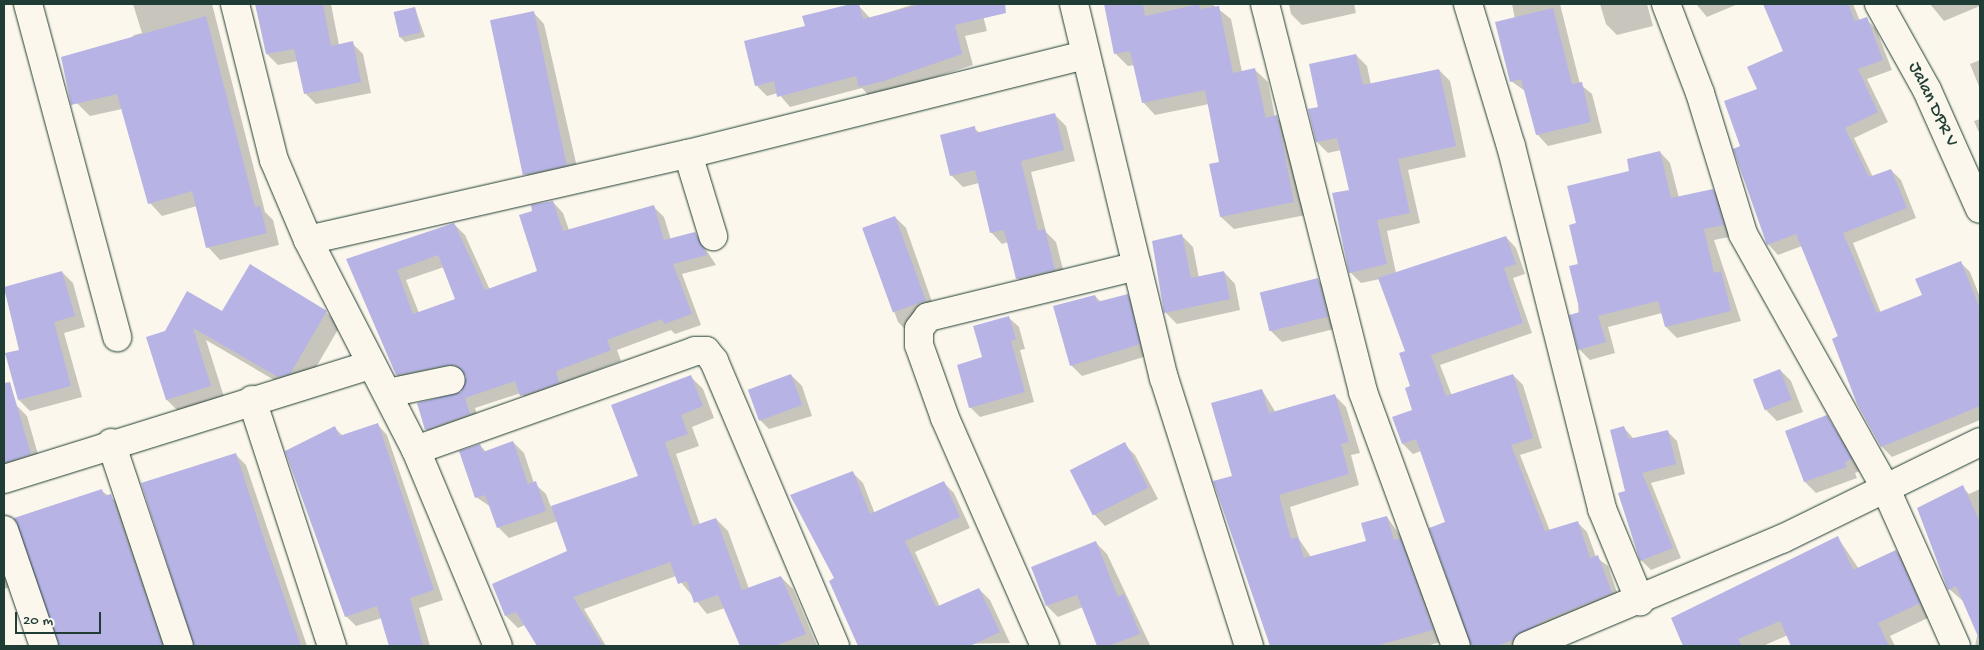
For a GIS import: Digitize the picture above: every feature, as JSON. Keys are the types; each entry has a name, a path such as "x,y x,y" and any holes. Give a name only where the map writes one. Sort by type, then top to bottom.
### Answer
{"street":[{"path":"28,4 117,337"},
{"path":"235,4 274,160 308,240 416,450 495,645"},
{"path":"1074,4 1164,378 1250,646"},
{"path":"1265,4 1363,392 1456,646"},
{"path":"1468,4 1511,146 1602,509 1640,600"},
{"path":"1666,4 1700,93 1743,234 1884,485 1956,646"},
{"name":"Jalan DPR V","path":"1879,4 1927,90 1980,209"},
{"path":"308,240 688,154 1085,55"},
{"path":"688,154 713,236"},
{"path":"1045,646 945,418 919,345 919,329 928,317 1137,266"},
{"path":"416,450 695,351 706,351 714,361 834,646"},
{"path":"4,479 111,443 371,365"},
{"path":"388,393 451,380"},
{"path":"252,400 332,646"},
{"path":"1529,646 1782,539 1884,485 1980,442"},
{"path":"111,443 179,646"},
{"path":"4,530 44,646"}],"building":[{"path":"255,4 323,4 331,46 353,41 361,82 304,94 294,49 266,54"},
{"path":"851,4 859,4 863,19 922,4 1005,4 1006,13 955,25 962,54 884,81 859,87 856,76 777,97 774,81 755,86 744,41 805,26 802,16"},
{"path":"1104,4 1143,4 1145,16 1199,4 1200,9 1219,6 1233,73 1255,68 1266,118 1277,115 1294,202 1220,217 1209,164 1219,162 1205,90 1142,103 1130,51 1114,54"},
{"path":"1763,4 1848,4 1855,21 1867,17 1883,60 1858,69 1878,112 1845,128 1869,177 1891,169 1907,208 1843,233 1877,313 1922,295 1915,279 1961,261 1980,309 1980,406 1881,447 1857,404 1832,339 1838,336 1796,234 1767,245 1733,149 1740,146 1724,101 1757,89 1747,67 1783,51"},
{"path":"415,7 421,32 399,37 394,12"},
{"path":"1553,8 1572,84 1582,82 1591,122 1536,135 1521,79 1510,82 1495,22"},
{"path":"534,11 567,166 523,175 490,20"},
{"path":"206,16 255,207 260,206 267,233 206,248 192,191 148,204 117,94 71,105 61,57"},
{"path":"1356,54 1363,85 1439,69 1456,146 1398,159 1410,213 1377,220 1387,264 1349,273 1332,193 1349,190 1337,138 1316,142 1308,109 1318,107 1309,64"},
{"path":"1055,113 1064,150 1021,161 1038,231 1045,229 1055,270 1016,279 1004,230 990,233 975,170 950,176 940,135 975,126 976,133"},
{"path":"1660,151 1671,198 1713,189 1724,225 1704,229 1714,273 1721,271 1731,311 1665,327 1658,301 1598,316 1606,342 1578,350 1569,315 1580,312 1569,266 1578,264 1569,225 1576,223 1567,186 1629,171 1627,159"},
{"path":"553,201 563,231 654,205 664,240 695,232 707,255 673,264 692,314 664,324 662,319 607,340 611,350 556,371 559,383 520,396 515,381 465,398 470,414 425,430 417,403 461,392 466,376 456,365 396,375 346,259 454,223 485,290 537,271 519,215 532,211 531,205","holes":["438,255 455,299 413,314 397,270"]},
{"path":"895,216 926,301 893,313 862,228"},
{"path":"1182,234 1191,278 1224,271 1230,299 1164,313 1152,241"},
{"path":"1506,236 1516,264 1504,268 1523,323 1431,355 1446,396 1513,374 1533,438 1511,445 1545,531 1578,521 1590,558 1598,555 1612,593 1543,621 1513,640 1496,646 1471,646 1429,528 1445,522 1416,439 1402,444 1392,417 1412,410 1405,388 1410,386 1399,353 1405,351 1378,278"},
{"path":"250,264 327,311 290,374 278,377 193,328 211,386 166,400 146,337 165,331 187,291 222,311"},
{"path":"62,271 75,316 54,322 71,386 18,400 5,353 19,350 4,287"},
{"path":"1318,278 1328,317 1269,331 1260,293"},
{"path":"1128,294 1140,344 1070,366 1053,306 1095,295 1097,302"},
{"path":"1009,316 1016,339 1011,341 1025,392 969,408 957,365 982,357 973,326"},
{"path":"1780,369 1792,400 1765,410 1753,379"},
{"path":"791,374 802,405 759,421 748,390"},
{"path":"691,375 703,406 681,415 688,434 665,442 693,526 716,518 742,590 781,576 806,634 774,646 740,646 718,595 694,603 687,581 678,584 670,562 573,597 603,646 537,646 516,612 505,616 492,584 567,551 551,506 638,476 611,405"},
{"path":"10,382 31,454 4,463 4,383"},
{"path":"1262,389 1269,413 1335,394 1349,442 1341,444 1349,474 1279,495 1291,539 1298,537 1304,558 1366,541 1361,523 1387,516 1394,540 1400,538 1433,630 1375,646 1270,646 1213,481 1232,476 1211,403"},
{"path":"1827,415 1852,459 1845,462 1847,467 1804,482 1785,431"},
{"path":"378,423 434,590 410,598 423,646 389,646 377,606 345,617 285,451 335,426 339,436"},
{"path":"1624,426 1629,439 1668,430 1676,464 1642,473 1673,548 1640,561 1618,493 1625,491 1610,430"},
{"path":"513,441 528,484 536,481 546,511 497,528 485,495 475,498 459,451 480,444 483,452"},
{"path":"1125,442 1148,487 1093,516 1070,470"},
{"path":"236,453 301,646 194,646 141,483"},
{"path":"853,471 870,514 944,481 960,517 905,541 936,607 979,588 1000,632 970,646 858,646 829,581 834,578 790,495"},
{"path":"1963,485 1980,522 1980,641 1956,586 1948,590 1917,508"},
{"path":"102,489 104,496 111,494 163,646 59,646 14,518"},
{"path":"1838,536 1853,570 1896,550 1920,603 1878,623 1889,646 1791,646 1780,621 1738,639 1742,646 1683,646 1671,618"},
{"path":"1096,541 1118,597 1124,594 1140,634 1108,646 1097,646 1077,595 1046,606 1031,567"}]}
